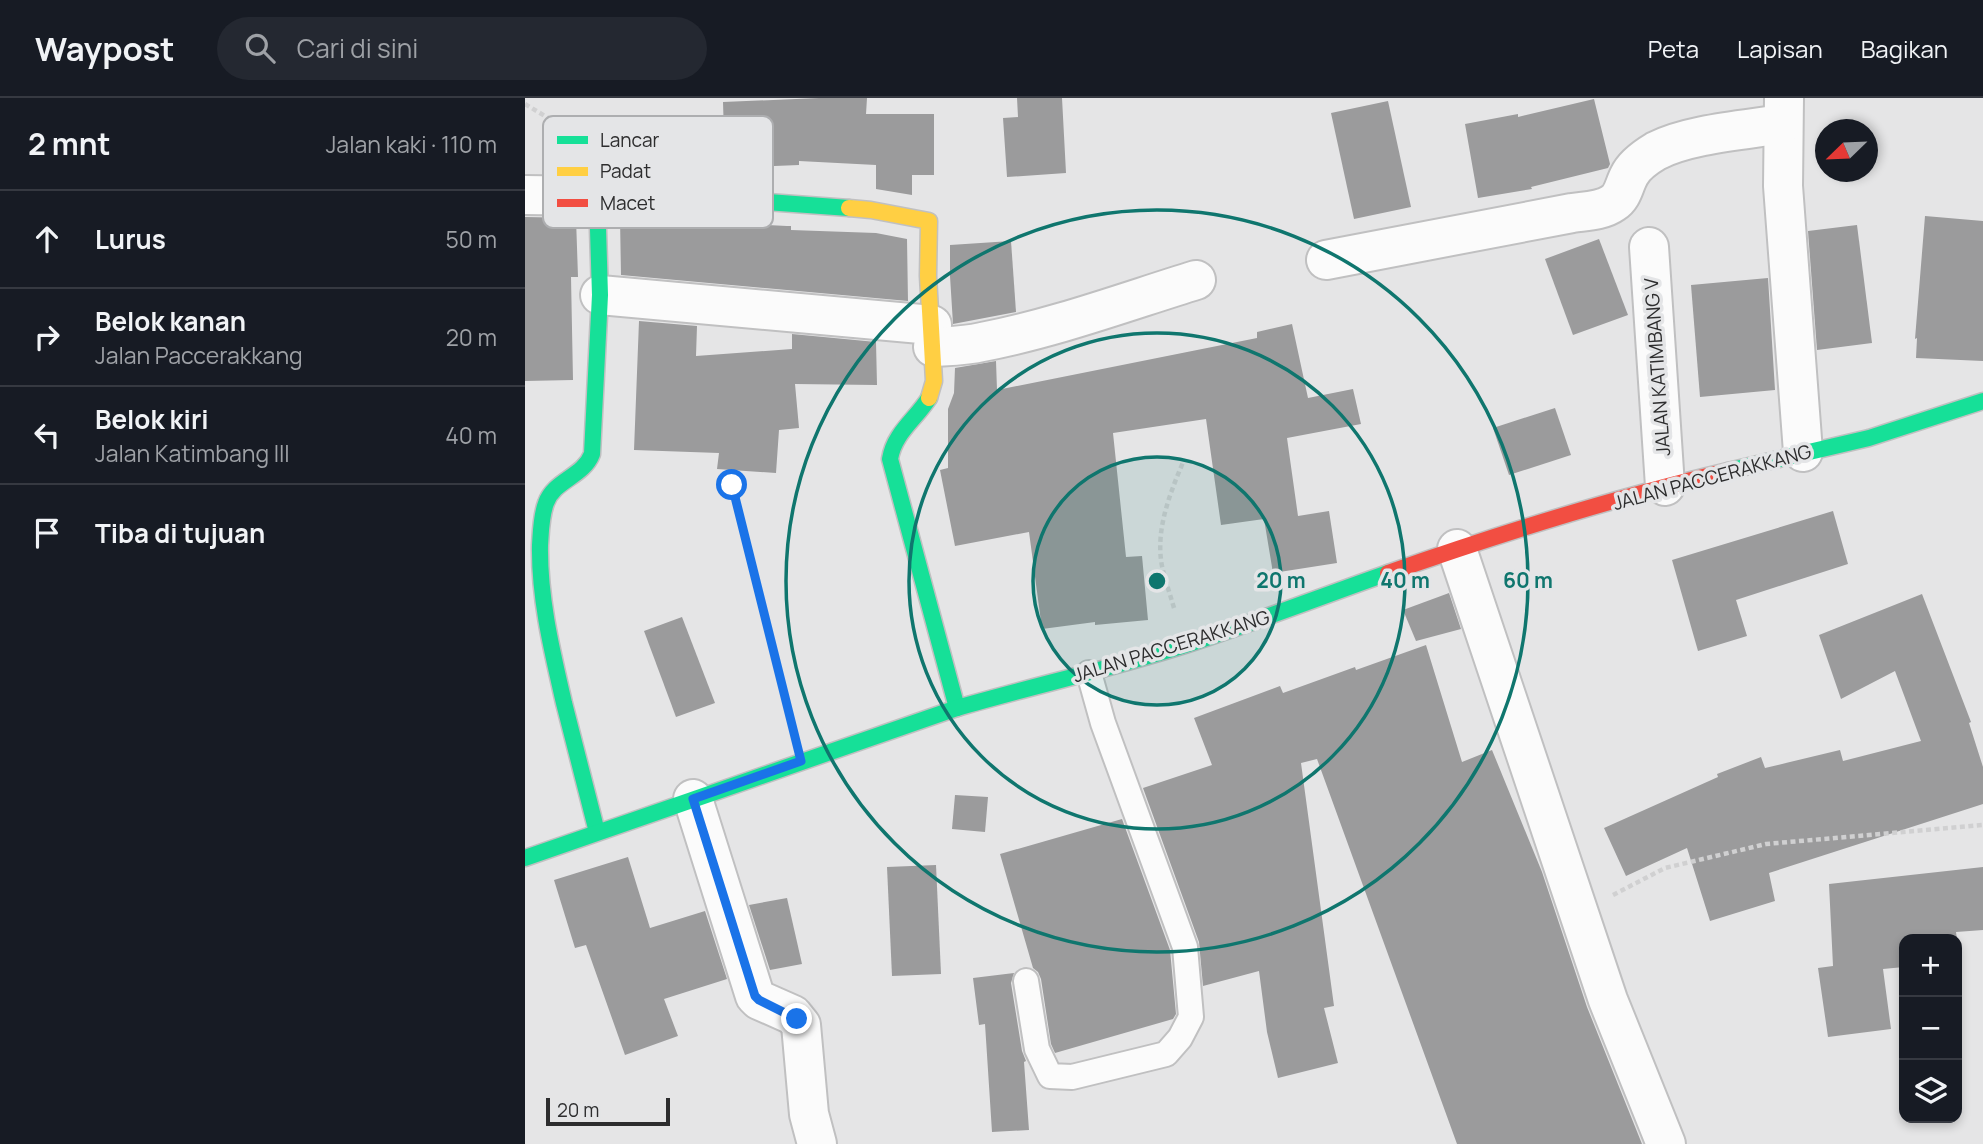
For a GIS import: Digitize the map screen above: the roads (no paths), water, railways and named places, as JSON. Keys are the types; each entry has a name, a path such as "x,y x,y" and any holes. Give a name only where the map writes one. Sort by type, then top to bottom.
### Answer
{"main road":[{"path":"773,203 871,210 929,221 928,276 934,381 932,395 896,439 890,449 890,459 957,708"},
{"path":"597,832 554,662 540,561 542,520 548,493 584,467 592,454 600,295 598,228"},
{"name":"JALAN PACCERAKKANG","path":"525,858 957,708 1185,645 1457,549 1665,486 1869,438 1983,401"}],"street":[{"path":"1326,260 1596,210 1614,203 1624,190 1629,173 1641,160 1659,150 1783,111 1783,186 1803,452"},
{"path":"525,195 543,195"},
{"name":"JALAN KATIMBANG V","path":"1649,247 1665,486"},
{"path":"600,295 979,343 1061,323 1196,280"},
{"path":"1457,549 1608,1000 1666,1144"},
{"path":"693,799 755,996 793,1016 801,1026 809,1114 817,1144"}],"lane":[{"path":"1026,981 1037,1049 1050,1076 1072,1077 1166,1054 1180,1038 1191,1017 1185,947 1104,723 1089,673"}]}
